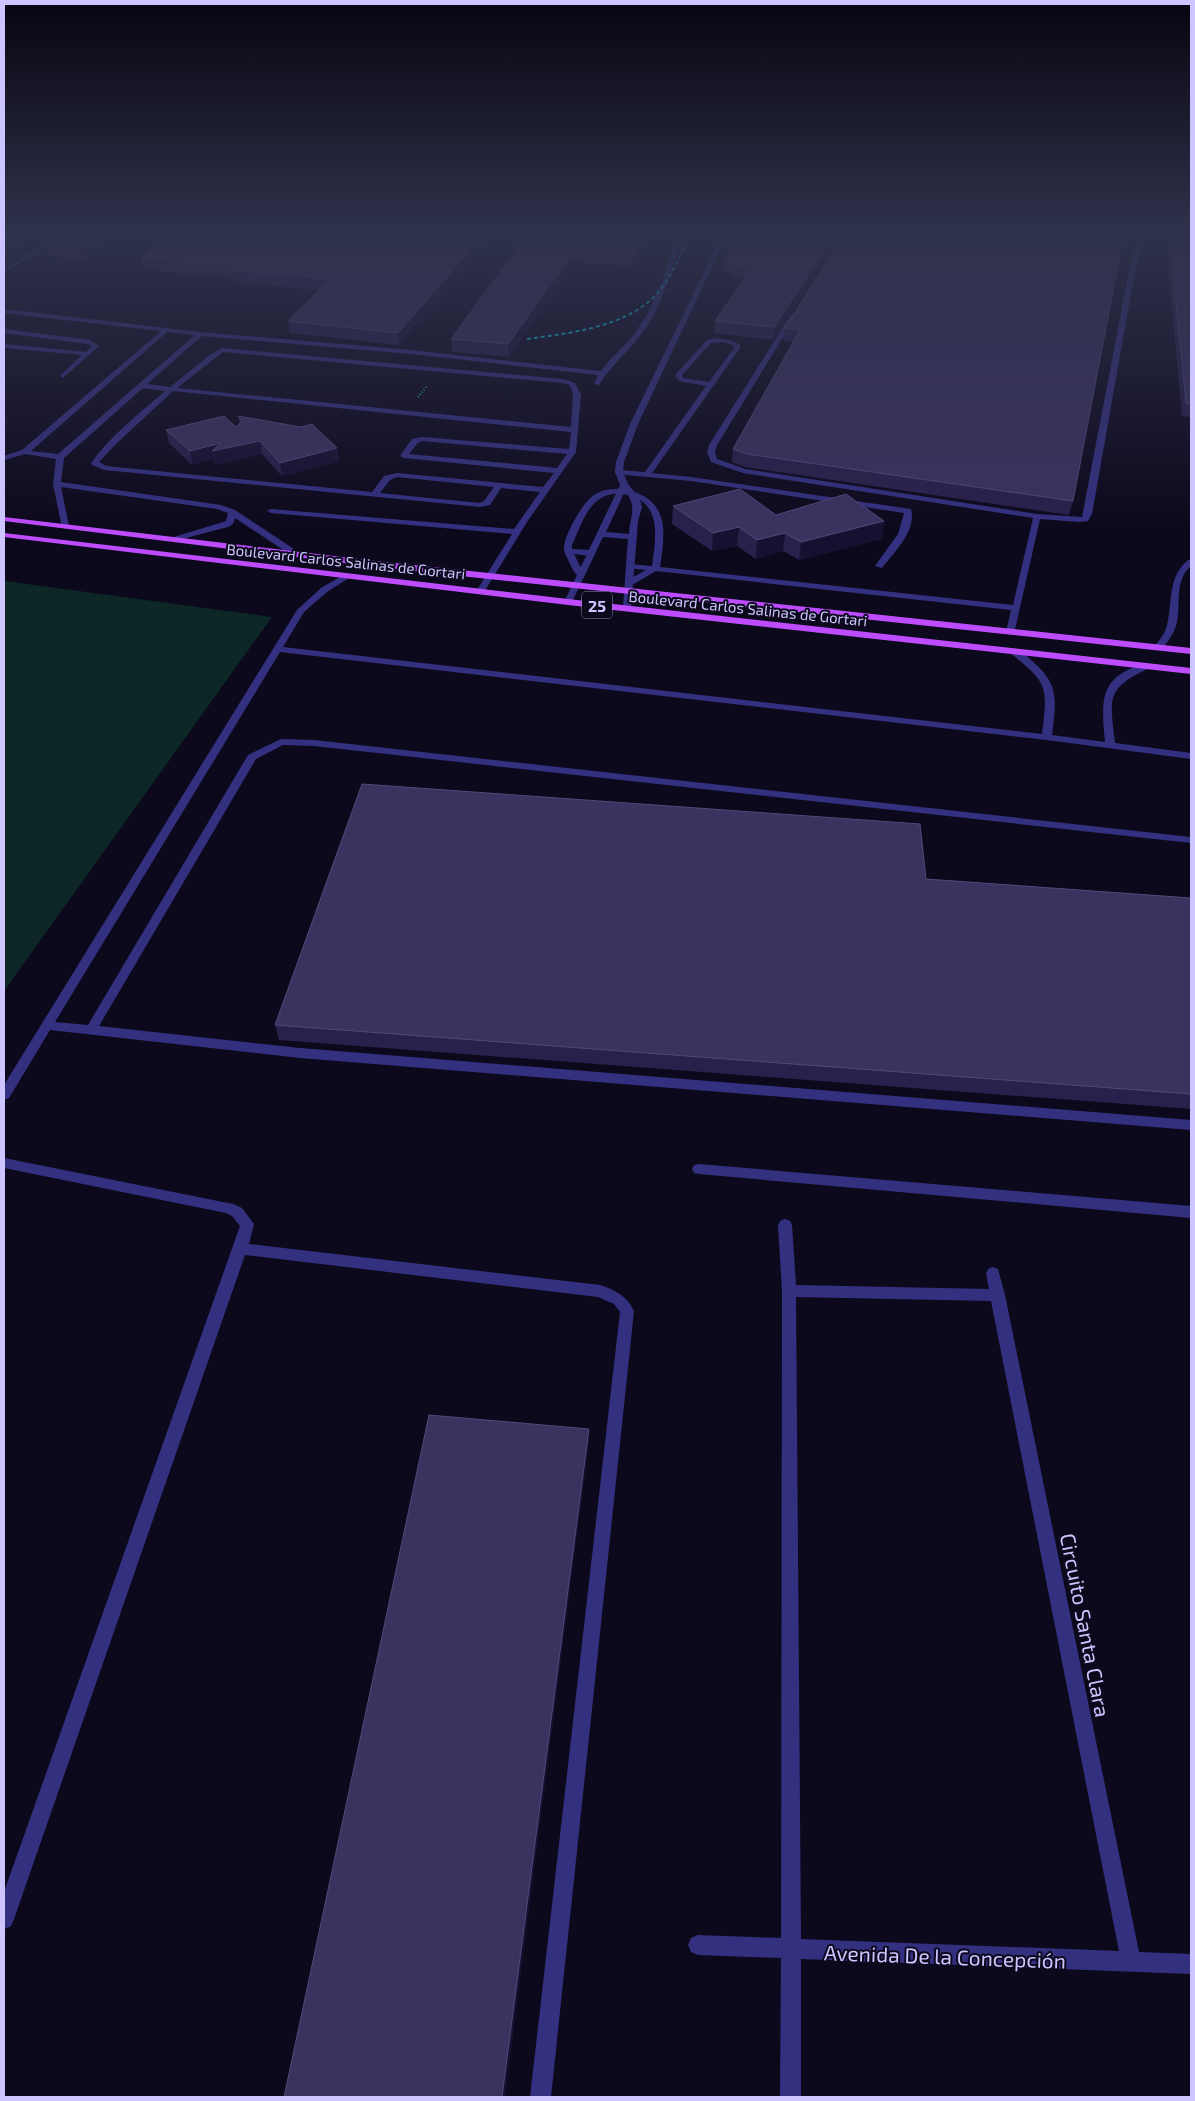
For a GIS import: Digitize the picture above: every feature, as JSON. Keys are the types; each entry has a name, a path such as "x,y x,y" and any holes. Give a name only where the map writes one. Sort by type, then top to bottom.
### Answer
{"main road":[{"name":"Boulevard Carlos Salinas de Gortari","path":"4,519 491,575 576,584 629,586 1011,632 1191,651"},
{"name":"Boulevard Carlos Salinas de Gortari","path":"4,535 482,590 568,602 1191,671"}],"street":[{"path":"4,331 95,344 88,354 63,376"},
{"path":"25,452 165,331"},
{"path":"175,331 402,351 601,372"},
{"path":"597,384 601,372 640,331"},
{"path":"568,602 622,489 619,472 620,462 634,424 679,331"},
{"path":"784,331 713,445 711,452 714,460 725,466 743,471 1037,516 1079,520 1085,519 1088,514 1121,331"},
{"path":"65,526 57,484 60,457 200,334"},
{"path":"647,475 712,385 737,348 737,345 732,342 709,341 678,375 681,380 712,385"},
{"path":"4,346 88,354"},
{"path":"482,590 518,532 572,452 577,395 573,384 569,382 222,350 204,360 171,389 97,459 96,465 104,468 483,505 487,503 499,485"},
{"path":"142,386 575,430"},
{"path":"559,471 404,456 415,441 422,439 572,452"},
{"path":"4,458 25,452 60,457"},
{"path":"619,472 692,479 908,511 918,507 925,499"},
{"path":"374,495 385,479 392,476 547,490"},
{"path":"57,484 218,506 232,512 294,553"},
{"path":"580,574 568,551 568,545 589,503 600,496 622,489 649,504 656,513 660,526 656,568"},
{"path":"627,608 633,537 638,506 632,493"},
{"path":"271,511 518,532"},
{"path":"879,566 904,535 908,523 908,511"},
{"path":"177,539 225,525 233,518 232,512"},
{"path":"1011,632 1037,516"},
{"path":"599,534 633,537"},
{"path":"568,551 590,553"},
{"path":"1158,648 1172,625 1174,596 1180,573 1191,562"},
{"path":"630,566 1017,608"},
{"path":"629,586 656,568"},
{"path":"4,1095 276,649 304,607 324,590 348,576"},
{"path":"276,649 1047,737 1191,756"},
{"path":"1013,651 1045,678 1052,692 1047,737"},
{"path":"1110,746 1106,700 1112,685 1125,675 1147,666"},
{"path":"91,1030 252,757 281,742 314,743 1191,840"},
{"path":"47,1025 310,1054 1191,1125"},
{"path":"4,1163 228,1208 237,1212 247,1224 240,1249 4,1918"},
{"path":"699,1168 1191,1212"},
{"path":"785,1225 789,1291 789,1950 791,2097"},
{"path":"240,1249 600,1291 618,1300 628,1311 541,2097"},
{"name":"Circuito Santa Clara","path":"994,1273 1131,1963"},
{"path":"789,1291 998,1295"},
{"name":"Avenida De la Concepción","path":"698,1945 1191,1964"}],"path":[{"path":"405,413 440,369"}],"green space":[{"path":"4,581 272,617 4,991"}],"building":[{"path":"380,331 400,331 398,333"},
{"path":"457,331 517,331 508,344 451,339"},
{"path":"799,331 1105,331 1073,501 747,454 733,449"},
{"path":"1179,331 1191,331 1191,404 1186,403"},
{"path":"224,416 236,427 242,421 238,416 301,427 312,424 337,448 280,463 260,441 212,451 221,443 190,451 166,430"},
{"path":"740,489 776,515 846,494 884,521 801,542 785,533 757,540 739,527 713,533 673,506"},
{"path":"362,784 920,824 926,879 1191,898 1191,1094 275,1025"},
{"path":"429,1415 589,1429 502,2097 284,2097"}],"railway":[{"path":"527,339 580,331"}]}
